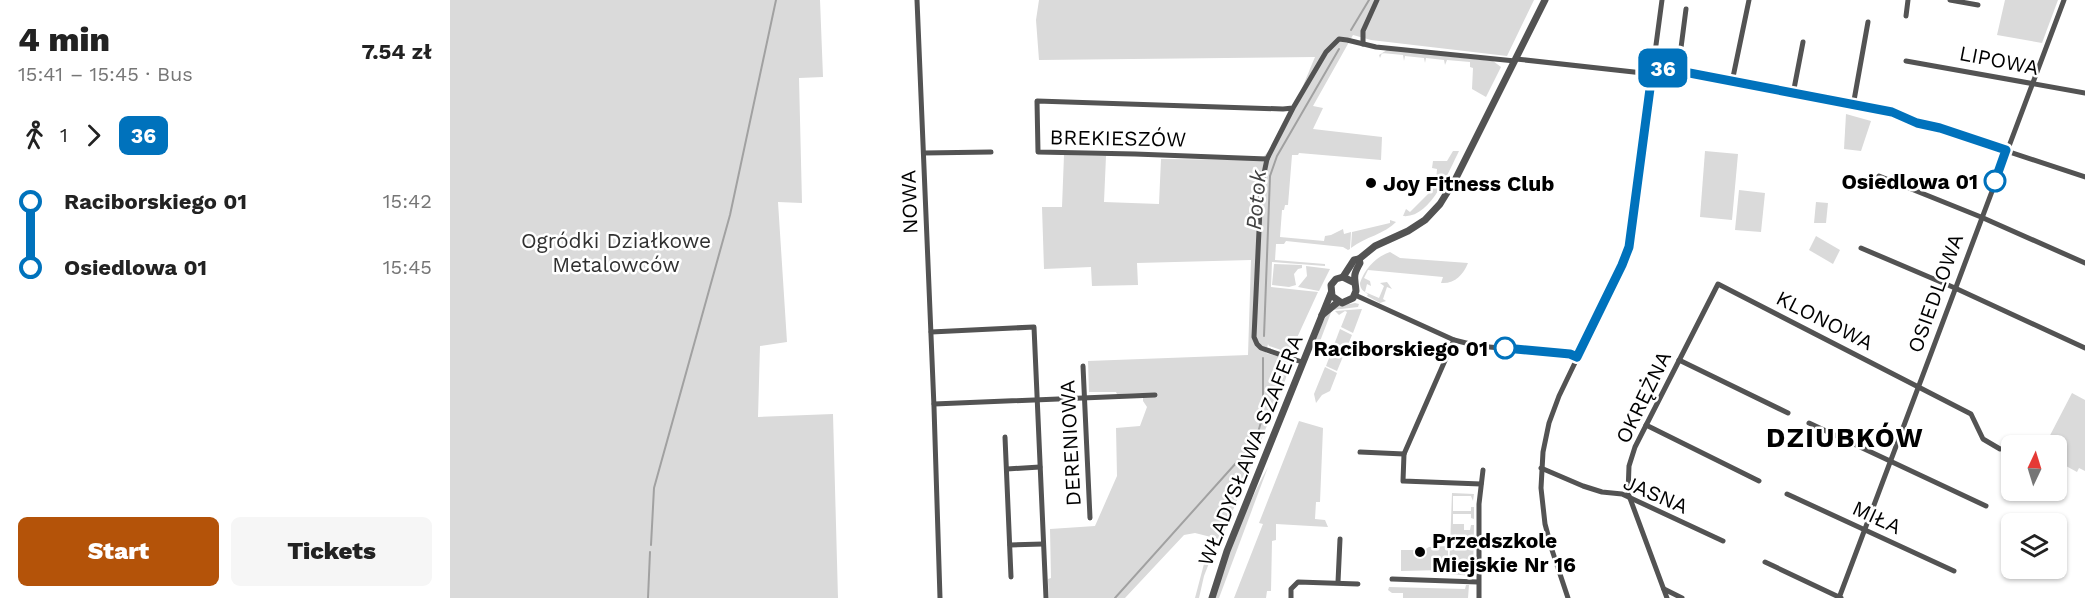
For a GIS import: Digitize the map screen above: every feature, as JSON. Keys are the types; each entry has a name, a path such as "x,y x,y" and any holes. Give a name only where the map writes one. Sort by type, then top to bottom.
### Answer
{"street":[{"name":"NOWA","path":"917,0 940,598"},
{"path":"1361,44 1363,31 1377,0"},
{"path":"1359,259 1360,263 1354,273 1353,282 1356,288 1355,295 1346,302 1338,302 1331,293 1333,282 1343,277 1354,260 1359,259 1375,246 1415,226 1440,204 1456,178 1545,0"},
{"path":"1568,598 1545,524 1541,468 1549,423 1577,357 1629,247 1662,0"},
{"path":"1732,82 1749,0"},
{"path":"1906,16 1908,0"},
{"path":"1950,0 1978,5"},
{"name":"OSIEDLOWA","path":"1840,598 1890,459 2064,0"},
{"path":"1678,71 1686,9"},
{"path":"1853,106 1868,22"},
{"path":"1302,362 1261,348 1254,337 1261,188 1267,159 1293,108 1331,45 1339,39 1361,44 1652,74"},
{"path":"1793,94 1803,42"},
{"name":"LIPOWA","path":"1906,61 2085,93"},
{"path":"1653,66 1890,113"},
{"name":"BREKIESZÓW","path":"1267,159 1038,152 1037,101 1293,108"},
{"path":"1898,115 2085,177"},
{"path":"924,153 991,152"},
{"path":"1879,176 1981,217 2085,263"},
{"path":"1861,248 2085,348"},
{"path":"1343,277 1353,282"},
{"name":"OKRĘŻNA","path":"1667,598 1630,499 1627,485 1629,466 1635,447 1718,284"},
{"name":"KLONOWA","path":"1718,284 1971,414 1983,439 2000,449"},
{"name":"WŁADYSŁAWA SZAFERA","path":"1212,598 1227,551 1331,293"},
{"path":"1355,295 1454,340 1478,346 1570,354 1577,357"},
{"name":"WŁADYSŁAWA SZAFERA","path":"1322,315 1338,302"},
{"path":"931,332 1034,327 1046,598"},
{"path":"1454,340 1404,454 1403,481 1480,484"},
{"path":"1679,360 1788,413"},
{"name":"DERENIOWA","path":"1083,366 1090,518"},
{"path":"934,404 1155,395"},
{"path":"1809,423 1986,506"},
{"path":"1646,426 1759,481"},
{"path":"1005,437 1011,577"},
{"path":"1360,452 1404,454"},
{"path":"1007,469 1041,467"},
{"name":"JASNA","path":"1541,468 1584,486 1602,492 1613,492 1722,541"},
{"path":"1479,598 1480,484 1483,470"},
{"name":"MIŁA","path":"1786,494 1954,571"},
{"path":"1338,582 1340,539"},
{"path":"1010,545 1043,544"},
{"path":"1765,562 1840,598"},
{"path":"1392,579 1478,582"},
{"path":"1291,598 1291,589 1298,582 1358,584"},
{"path":"1664,589 1682,598"}],"green space":[{"name":"Ogródki Działkowe Metalowców","path":"450,0 820,0 823,77 799,78 802,203 778,202 787,342 760,346 758,417 833,414 838,598 450,598"},
{"path":"1039,0 1534,0 1507,56 1371,40 1353,35 1313,106 1323,108 1313,129 1382,137 1381,160 1299,153 1292,155 1288,205 1285,205 1282,210 1280,237 1324,241 1325,236 1343,229 1344,234 1351,232 1350,249 1286,241 1284,244 1276,244 1275,260 1325,264 1325,266 1272,262 1271,287 1318,292 1290,353 1268,344 1266,353 1288,359 1286,378 1223,535 1219,539 1195,533 1184,535 1125,598 1049,598 1050,529 1095,526 1117,476 1116,428 1140,426 1147,407 1143,401 1143,393 1089,392 1088,361 1248,355 1251,260 1137,263 1138,285 1092,286 1091,267 1044,269 1042,207 1062,207 1064,155 1106,156 1104,202 1159,204 1161,159 1260,160 1269,151 1285,126 1315,57 1039,60 1036,20"},
{"path":"2005,0 2058,0 2042,43 1997,35"},
{"path":"1387,50 1493,61 1501,67 1486,97 1472,89 1473,68 1470,67 1470,62 1447,60 1445,65 1444,60 1426,58 1425,63 1424,58 1405,56 1404,61 1403,55 1382,53"},
{"path":"1846,114 1871,121 1861,151 1844,149"},
{"path":"1453,151 1459,151 1430,202 1413,215 1403,216 1406,209 1410,212 1429,193 1426,189 1430,191 1434,185 1430,182 1436,181 1437,169 1432,168 1433,161 1447,161"},
{"path":"1705,151 1738,154 1732,220 1700,217"},
{"path":"1739,190 1765,193 1761,232 1735,230"},
{"path":"1816,202 1828,203 1826,223 1814,223"},
{"path":"1390,220 1396,222 1386,230 1351,248 1352,232 1390,223"},
{"path":"1816,236 1840,250 1833,264 1809,250"},
{"path":"1390,252 1400,258 1468,263 1458,278 1446,283 1441,283 1443,277 1368,270 1364,278 1370,281 1371,286 1367,284 1365,292 1360,283 1365,273 1372,264"},
{"path":"1274,264 1302,265 1302,268 1294,274 1296,285 1289,287 1272,285"},
{"path":"1306,266 1330,269 1319,291 1298,287 1307,276"},
{"path":"1387,282 1392,289 1387,287 1383,299 1386,301 1380,303 1367,296 1365,292 1379,298 1384,286 1380,283"},
{"path":"1359,304 1358,307 1332,310 1317,349 1313,348 1327,314 1331,310 1337,306"},
{"path":"1362,309 1353,333 1341,327 1347,312 1339,315 1335,311"},
{"path":"1340,329 1352,335 1337,371 1326,366"},
{"path":"1325,367 1337,373 1330,391 1322,395 1316,403 1314,394"},
{"path":"2072,393 2085,400 2085,471 2079,468 2077,472 2067,466 2067,435 2050,435"},
{"path":"1299,421 1323,428 1320,502 1316,502 1315,519 1325,520 1328,527 1276,524 1276,540 1272,541 1271,591 1267,591 1266,598 1234,598 1263,524 1259,523"},
{"path":"1268,467 1219,598 1215,598 1238,531"},
{"path":"1452,493 1474,494 1473,501 1471,496 1453,496 1453,511 1471,511 1471,507 1474,507 1474,519 1471,518 1471,514 1453,514 1453,524 1464,524 1464,530 1470,530 1471,525 1474,525 1472,576 1449,574"},
{"path":"1212,544 1216,545 1204,576 1199,598 1195,598 1205,560"},
{"path":"1448,546 1448,560 1443,570 1401,571 1401,550 1424,550 1429,547"},
{"path":"1466,585 1469,585 1468,598 1403,598 1403,593 1392,593 1388,590 1389,587 1465,589"}],"waterway":[{"path":"651,545 654,488 730,215 776,0"},
{"name":"Potok","path":"1351,30 1369,0"},
{"name":"Potok","path":"1264,336 1270,176 1277,156 1339,49"},
{"name":"Potok","path":"1115,598 1245,453 1257,436 1263,406 1263,358"},
{"path":"648,598 650,552"}],"bus line":[{"name":"36","path":"1505,348 1570,354 1577,357 1629,247 1653,66 1892,112 1917,123 1940,128 2006,150 1995,181"}],"place":[{"name":"Osiedlowa 01","path":"1995,181"},
{"name":"Joy Fitness Club","path":"1371,183"},
{"name":"Raciborskiego 01","path":"1505,348"},
{"name":"Przedszkole Miejskie Nr 16","path":"1420,552"}],"district":[{"name":"DZIUBKÓW","path":"1845,438"}]}
